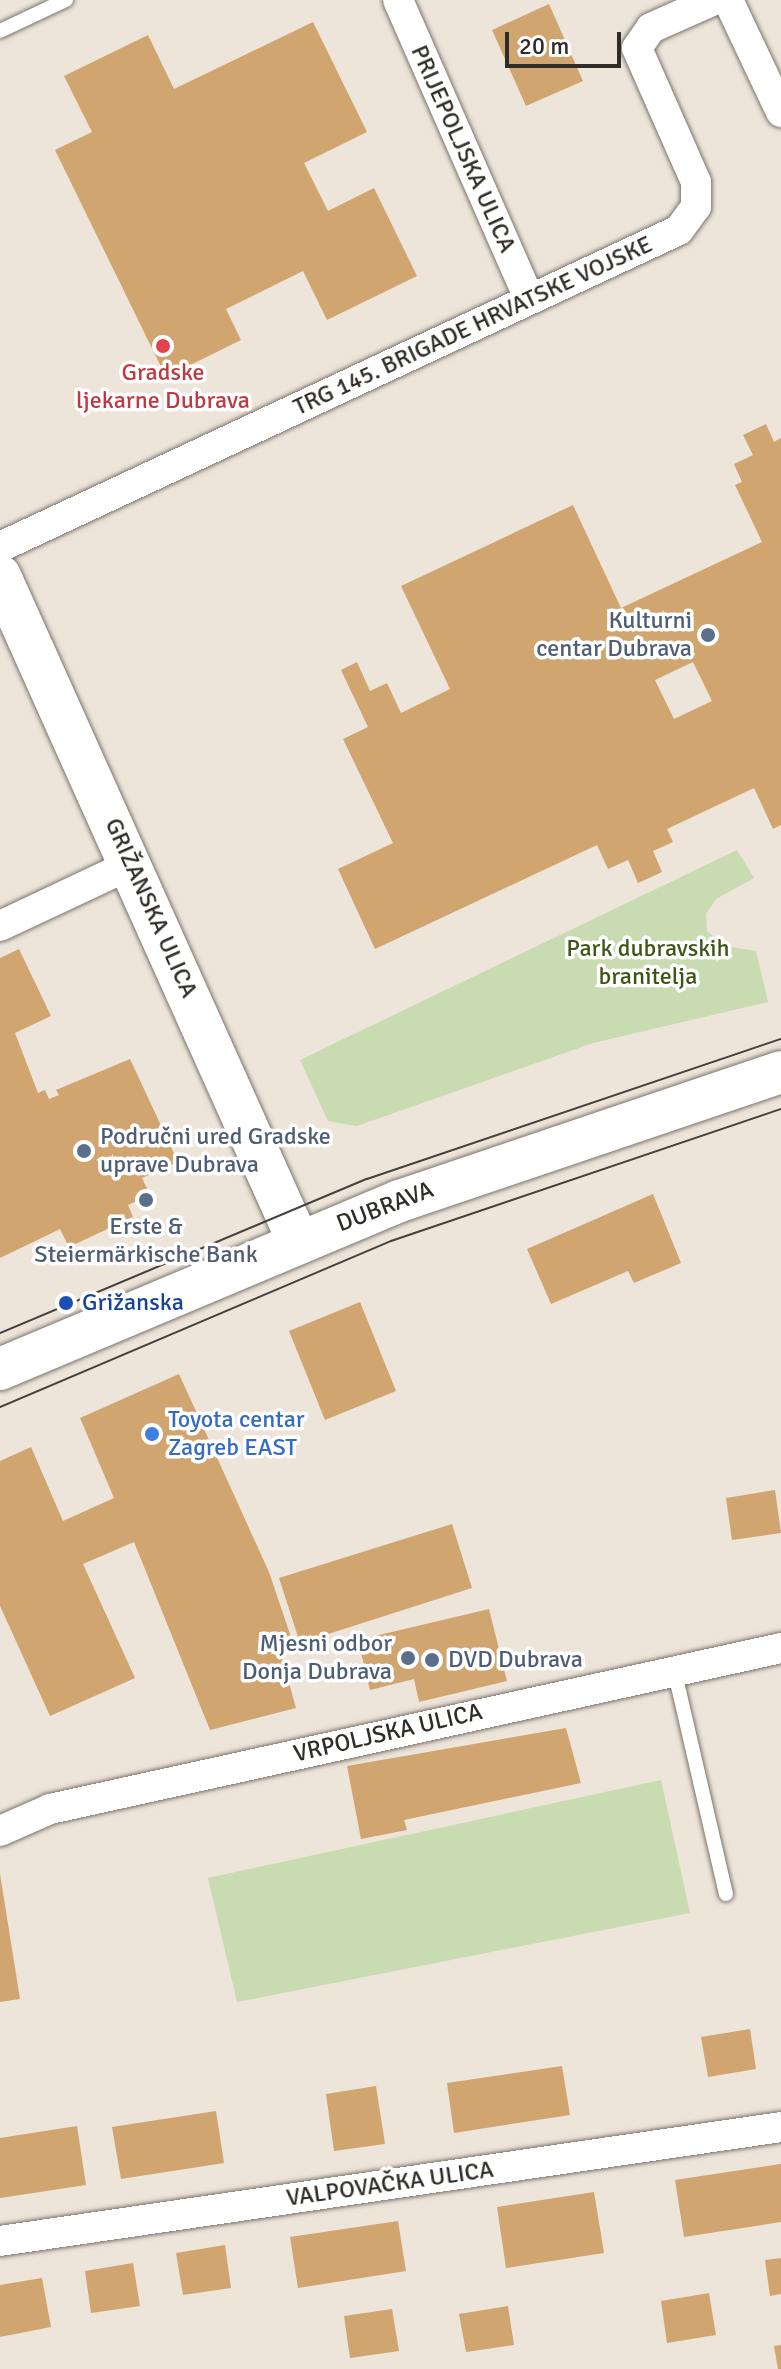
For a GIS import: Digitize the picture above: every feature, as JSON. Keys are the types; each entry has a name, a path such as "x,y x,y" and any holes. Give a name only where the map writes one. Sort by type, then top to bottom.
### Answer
{"main road":[{"name":"GRIŽANSKA ULICA","path":"0,576 132,864 298,1241"},
{"name":"DUBRAVA","path":"0,1369 298,1241 509,1162 781,1072"}],"street":[{"name":"PRIJEPOLJSKA ULICA","path":"398,0 529,299"},
{"name":"TRG 145. BRIGADE HRVATSKE VOJSKE","path":"0,547 529,299 690,220 696,182 637,48 651,28 714,0"},
{"path":"728,0 781,112"},
{"path":"0,926 132,864"},
{"name":"VRPOLJSKA ULICA","path":"0,1831 50,1809 674,1669 781,1648"},
{"name":"VALPOVAČKA ULICA","path":"0,2241 781,2127"}],"lane":[{"path":"0,31 66,0"},
{"path":"674,1669 726,1894"}],"green space":[{"name":"Park dubravskih branitelja","path":"737,850 754,878 716,899 706,914 707,931 725,946 756,951 768,1002 593,1043 357,1126 328,1121 300,1060"},
{"path":"661,1780 690,1913 237,2002 208,1878"}],"building":[{"path":"549,4 583,81 526,106 492,30"},
{"path":"313,22 367,132 304,163 328,211 374,188 417,276 327,320 303,271 226,309 241,340 166,377 55,150 92,132 64,76 148,35 174,89"},
{"path":"766,424 774,442 781,438 781,825 773,829 754,788 667,829 673,842 653,851 662,872 638,883 628,860 608,869 597,845 375,949 338,869 393,843 343,739 368,727 341,670 357,662 370,691 387,683 401,713 450,689 401,586 573,505 621,608 762,542 735,485 742,482 734,464 753,455 743,435","holes":["693,662 712,701 674,719 655,680"]},
{"path":"19,949 51,1016 15,1033 38,1093 45,1090 49,1099 59,1095 56,1090 130,1059 178,1162 142,1178 150,1195 128,1205 133,1217 69,1247 60,1229 0,1258 0,958"},
{"path":"653,1194 681,1263 634,1283 628,1271 551,1304 527,1249"},
{"path":"360,1302 396,1391 325,1420 289,1331"},
{"path":"179,1374 269,1572 293,1643 279,1647 296,1708 210,1730 134,1542 83,1564 135,1678 50,1716 0,1606 0,1461 31,1447 63,1521 114,1498 80,1418"},
{"path":"775,1490 781,1533 732,1540 726,1498"},
{"path":"452,1524 472,1588 300,1643 279,1578"},
{"name":"DVD Dubrava","path":"489,1609 507,1681 419,1702 414,1679 370,1690 358,1640"},
{"path":"566,1728 581,1783 404,1820 407,1830 361,1839 347,1766"},
{"path":"0,1874 20,1999 0,2002"},
{"path":"750,2029 756,2069 708,2077 701,2037"},
{"path":"562,2066 570,2115 454,2133 447,2083"},
{"path":"376,2086 385,2144 334,2151 326,2094"},
{"path":"216,2111 224,2163 121,2179 112,2127"},
{"path":"77,2126 86,2185 0,2198 0,2138"},
{"path":"781,2164 781,2222 684,2237 675,2180"},
{"path":"594,2192 604,2253 506,2268 497,2207"},
{"path":"398,2221 406,2271 298,2288 290,2237"},
{"path":"225,2245 231,2288 183,2295 176,2253"},
{"path":"781,2258 781,2294 770,2296 765,2260"},
{"path":"133,2263 140,2306 91,2313 85,2271"},
{"path":"42,2278 51,2327 0,2337 0,2285"},
{"path":"709,2293 716,2335 667,2343 661,2301"},
{"path":"508,2306 514,2345 466,2352 459,2314"},
{"path":"392,2309 399,2351 350,2358 344,2316"},
{"path":"781,2345 781,2369 778,2369 774,2346"}],"tram line":[{"path":"0,1333 367,1179 781,1039"},
{"path":"0,1407 391,1241 781,1109"}],"place":[{"name":"Gradske ljekarne Dubrava","path":"163,346"},
{"name":"Kulturni centar Dubrava","path":"708,635"},
{"name":"Područni ured Gradske uprave Dubrava","path":"84,1151"},
{"name":"Erste & Steiermärkische Bank","path":"146,1200"},
{"name":"Grižanska","path":"66,1303"},
{"name":"Toyota centar Zagreb EAST","path":"152,1434"},
{"name":"Mjesni odbor Donja Dubrava","path":"408,1658"},
{"name":"DVD Dubrava","path":"432,1660"}]}
